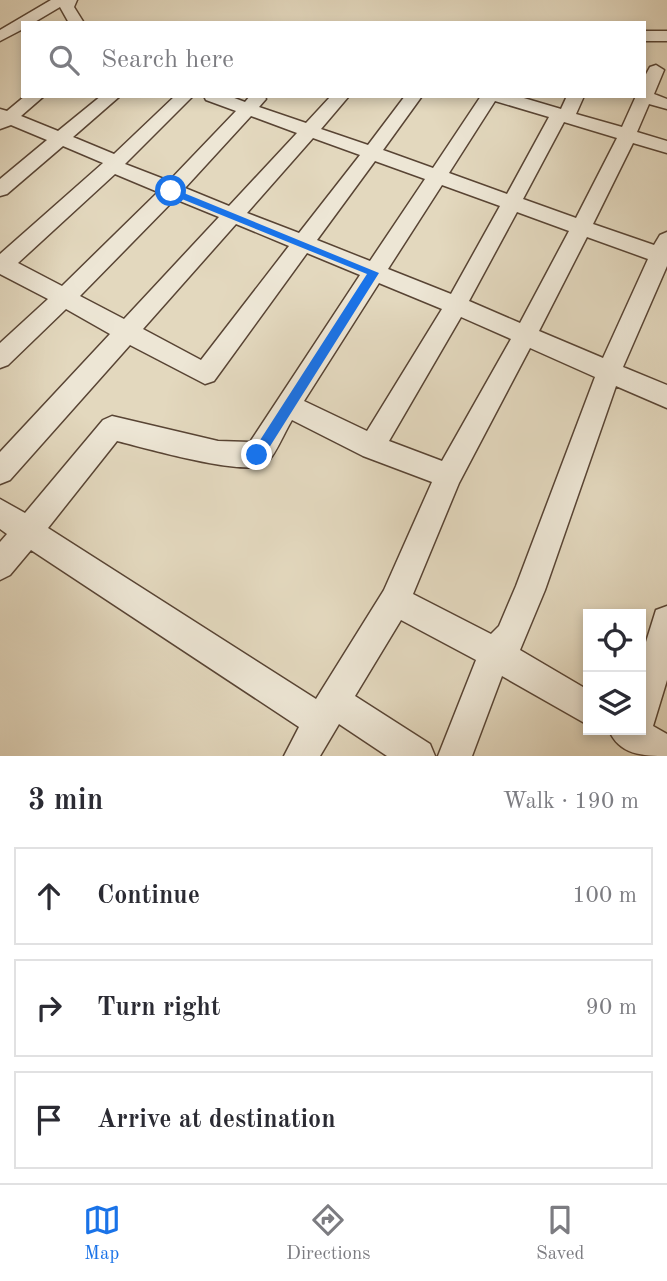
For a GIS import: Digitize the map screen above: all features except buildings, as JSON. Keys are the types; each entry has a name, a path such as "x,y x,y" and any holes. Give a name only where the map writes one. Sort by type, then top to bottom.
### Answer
{"street":[{"path":"23,21 61,0"},
{"path":"69,0 67,7 76,21"},
{"path":"1,31 21,22"},
{"path":"646,36 667,29"},
{"path":"1,31 21,33"},
{"path":"646,36 667,36"},
{"path":"646,92 667,44"},
{"path":"3,118 33,98"},
{"path":"0,189 110,98"},
{"path":"183,98 1,265 66,296 205,374 413,98"},
{"path":"224,98 253,103 311,132 371,155 512,201 581,227 665,251 609,371 530,590 510,637 495,653 455,756"},
{"path":"0,471 339,98"},
{"path":"0,565 112,428 218,453 257,455 436,177 499,98"},
{"path":"503,98 667,147"},
{"path":"372,447 456,305 512,201 575,98"},
{"path":"301,756 395,601 448,476 526,335 644,98"},
{"path":"646,98 667,104"},
{"path":"0,358 171,191 253,103"},
{"path":"3,118 62,138 171,191 456,305 667,397"},
{"path":"287,405 372,447 448,476"},
{"path":"0,513 28,533 327,711 418,756"},
{"path":"395,601 495,653 583,705"},
{"path":"646,692 667,621"},
{"path":"637,735 667,754"}],"route":[{"path":"171,191 234,214 374,273 257,455"}]}
